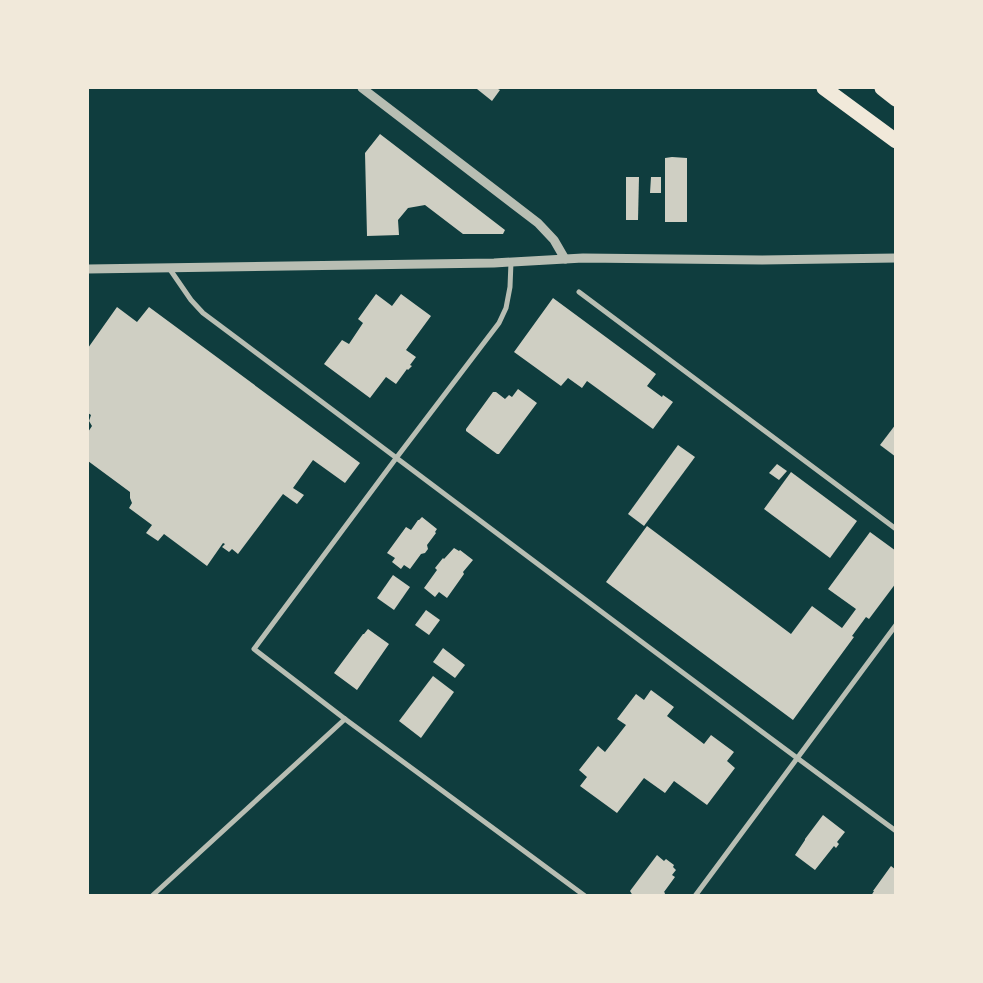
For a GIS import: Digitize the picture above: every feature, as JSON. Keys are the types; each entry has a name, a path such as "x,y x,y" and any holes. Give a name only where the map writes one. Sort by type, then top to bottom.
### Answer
{"highway":[{"path":"824,88 896,141"},
{"path":"882,88 896,99"}],"street":[{"path":"362,88 544,228 556,242 565,259"},
{"path":"88,269 511,262 593,258 762,260 896,258"},
{"path":"511,262 510,287 506,308 498,323 254,649 345,719 586,896"},
{"path":"169,268 191,300 203,313 896,831"},
{"path":"578,292 896,529"},
{"path":"695,896 896,625"},
{"path":"152,896 345,719"}],"building":[{"path":"496,88 500,90 492,101 477,89"},
{"path":"380,134 505,230 503,234 463,234 425,205 408,208 398,220 399,235 367,236 365,153"},
{"path":"665,158 687,158 687,222 665,222"},
{"path":"626,177 639,177 638,220 626,220"},
{"path":"651,177 661,177 661,193 650,193"},
{"path":"376,294 392,306 401,294 431,316 406,350 416,357 410,365 412,366 407,369 396,384 386,377 370,398 324,364 342,340 349,344 363,323 358,319"},
{"path":"553,298 656,374 647,386 662,397 663,395 673,402 653,429 587,381 582,388 568,378 561,386 514,352"},
{"path":"117,307 137,322 149,307 360,463 345,483 313,460 293,488 304,495 297,504 283,494 238,554 232,549 229,552 222,547 225,544 223,543 207,566 164,534 158,541 146,533 152,525 129,508 132,503 130,492 88,461 88,432 92,426 89,421 91,415 88,413 88,348"},
{"path":"518,389 537,403 499,454 497,454 466,431 466,429 493,392 496,392 505,399 509,395 512,397"},
{"path":"896,424 896,457 880,445"},
{"path":"678,445 695,457 644,526 628,514"},
{"path":"777,464 787,471 779,480 769,473"},
{"path":"791,472 857,521 830,558 764,509"},
{"path":"422,517 437,529 436,533 427,545 428,549 425,553 421,554 410,569 404,565 401,569 392,562 395,558 387,553 406,527 411,530"},
{"path":"647,526 791,634 812,606 842,628 856,609 828,589 870,532 896,551 896,583 869,619 866,617 852,636 854,637 793,720 606,582"},
{"path":"454,548 460,550 473,560 447,598 439,592 435,597 424,588 437,570 435,568"},
{"path":"393,575 410,587 394,610 377,598"},
{"path":"426,610 440,620 429,635 415,625"},
{"path":"368,629 389,644 357,690 334,673"},
{"path":"443,648 465,665 455,678 433,662"},
{"path":"433,676 454,692 421,738 399,721"},
{"path":"651,690 674,707 667,716 704,744 711,735 734,752 727,761 735,768 707,805 674,781 665,793 644,778 617,813 580,786 587,777 579,770 598,746 605,752 626,725 617,719 636,694 644,700"},
{"path":"823,815 845,832 837,842 839,844 836,848 834,846 815,870 795,855"},
{"path":"657,855 664,861 666,859 674,865 673,867 676,870 672,875 675,877 664,892 664,896 633,896 630,891"},
{"path":"891,866 896,870 896,896 871,896 873,891"}]}
